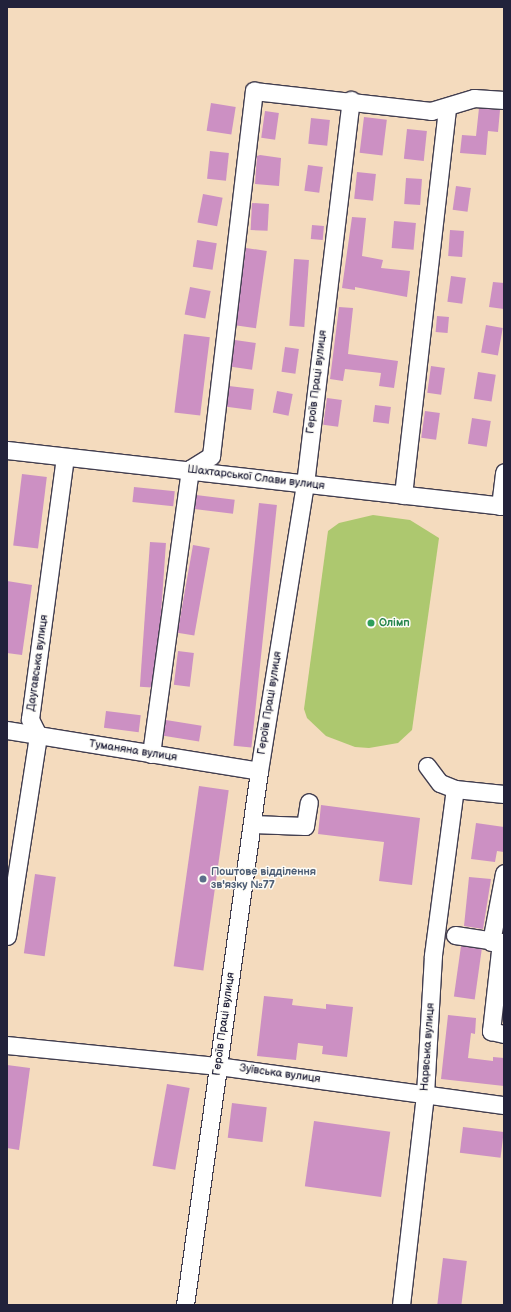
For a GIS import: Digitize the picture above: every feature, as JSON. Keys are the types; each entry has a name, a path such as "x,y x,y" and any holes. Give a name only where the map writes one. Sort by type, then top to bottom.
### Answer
{"street":[{"path":"151,754 190,469 210,456 254,91 351,100 431,110 447,108 474,98 504,100"},
{"name":"Героїв Праці вулиця","path":"186,1305 259,771 305,484 351,100"},
{"path":"403,495 447,108"},
{"name":"Шахтарської Слави вулиця","path":"7,450 65,458 190,469 305,484 502,506"},
{"name":"Даугавська вулиця","path":"38,735 30,719 65,458"},
{"path":"502,506 504,472"},
{"name":"Туманяна вулиця","path":"7,730 259,771"},
{"path":"7,936 38,735"},
{"path":"427,766 440,782 455,789 504,794"},
{"name":"Нарвська вулиця","path":"401,1305 425,1094 434,955 455,789"},
{"path":"252,824 305,826 309,802"},
{"path":"504,873 491,1031 504,1034"},
{"path":"455,935 499,942"},
{"name":"Зуївська вулиця","path":"7,1044 218,1066 504,1105"}],"green space":[{"name":"Олімп","path":"373,515 410,520 439,538 412,730 398,743 369,748 355,747 326,736 307,718 304,709 328,531 339,523"}],"building":[{"path":"211,103 236,107 231,135 207,131"},
{"path":"479,108 500,110 498,132 488,131 486,155 460,153 462,135 476,136"},
{"path":"265,111 279,113 275,140 261,138"},
{"path":"364,117 387,120 382,156 360,153"},
{"path":"311,118 330,120 327,146 308,144"},
{"path":"407,129 427,131 424,161 404,159"},
{"path":"210,151 229,153 226,181 207,179"},
{"path":"260,155 281,158 279,186 255,184 257,156"},
{"path":"308,165 323,167 319,193 304,191"},
{"path":"357,172 376,174 373,201 354,199"},
{"path":"406,178 422,179 420,205 404,204"},
{"path":"456,186 471,188 468,212 453,210"},
{"path":"203,194 223,198 217,226 197,222"},
{"path":"252,203 269,204 268,231 251,230"},
{"path":"352,217 366,218 362,256 383,260 381,268 410,271 407,297 355,287 355,290 342,288"},
{"path":"394,221 416,223 414,250 392,248"},
{"path":"312,225 324,226 323,240 311,239"},
{"path":"450,230 464,231 462,257 448,256"},
{"path":"197,240 217,243 213,270 193,267"},
{"path":"246,248 267,251 256,328 235,325"},
{"path":"294,259 309,260 304,327 289,326"},
{"path":"451,276 466,278 462,304 447,302"},
{"path":"493,282 504,283 504,309 489,307"},
{"path":"190,287 211,291 205,318 185,314"},
{"path":"339,307 353,308 348,354 398,361 394,388 379,386 381,373 345,369 343,381 330,379"},
{"path":"437,316 449,317 448,333 436,332"},
{"path":"486,325 503,328 498,356 481,353"},
{"path":"184,334 210,337 200,416 174,412"},
{"path":"235,340 256,343 252,370 231,367"},
{"path":"285,347 299,349 295,374 282,372"},
{"path":"431,366 445,368 441,395 427,393"},
{"path":"478,372 496,375 492,401 474,399"},
{"path":"229,386 254,389 251,410 226,407"},
{"path":"277,391 293,394 289,416 273,413"},
{"path":"327,398 342,400 338,427 323,425"},
{"path":"375,405 391,407 389,424 373,422"},
{"path":"425,411 440,413 436,440 421,438"},
{"path":"472,418 491,421 487,447 468,444"},
{"path":"22,474 47,477 38,549 13,545"},
{"path":"134,487 175,491 173,506 132,502"},
{"path":"196,495 235,500 233,514 194,509"},
{"path":"259,503 277,505 251,748 233,746"},
{"path":"150,542 166,543 156,688 140,687"},
{"path":"193,545 210,548 194,636 178,633"},
{"path":"7,581 32,585 22,655 7,653"},
{"path":"178,651 194,653 190,687 174,685"},
{"path":"106,711 141,715 139,732 104,728"},
{"path":"166,720 202,726 199,741 163,736"},
{"path":"199,786 229,790 203,970 174,966"},
{"path":"321,805 420,818 412,885 379,881 384,842 318,834"},
{"path":"476,823 504,827 504,852 497,851 495,862 471,859"},
{"path":"35,874 56,877 45,956 24,953"},
{"path":"469,877 491,879 483,929 464,926"},
{"path":"461,946 482,949 475,999 454,997"},
{"path":"264,996 293,999 292,1005 326,1009 326,1004 353,1007 347,1057 322,1054 323,1046 298,1043 296,1060 257,1056"},
{"path":"448,1015 476,1018 475,1034 471,1033 468,1058 493,1061 493,1057 504,1058 504,1086 441,1079"},
{"path":"7,1065 30,1068 19,1150 7,1148"},
{"path":"167,1084 190,1088 175,1170 153,1166"},
{"path":"232,1103 267,1107 262,1142 228,1138"},
{"path":"314,1121 390,1132 381,1197 305,1186"},
{"path":"463,1127 504,1132 501,1158 460,1153"},
{"path":"443,1258 467,1261 461,1305 437,1305"}],"place":[{"name":"Олімп","path":"371,623"},
{"name":"Поштове відділення зв'язку №77","path":"203,879"}]}
